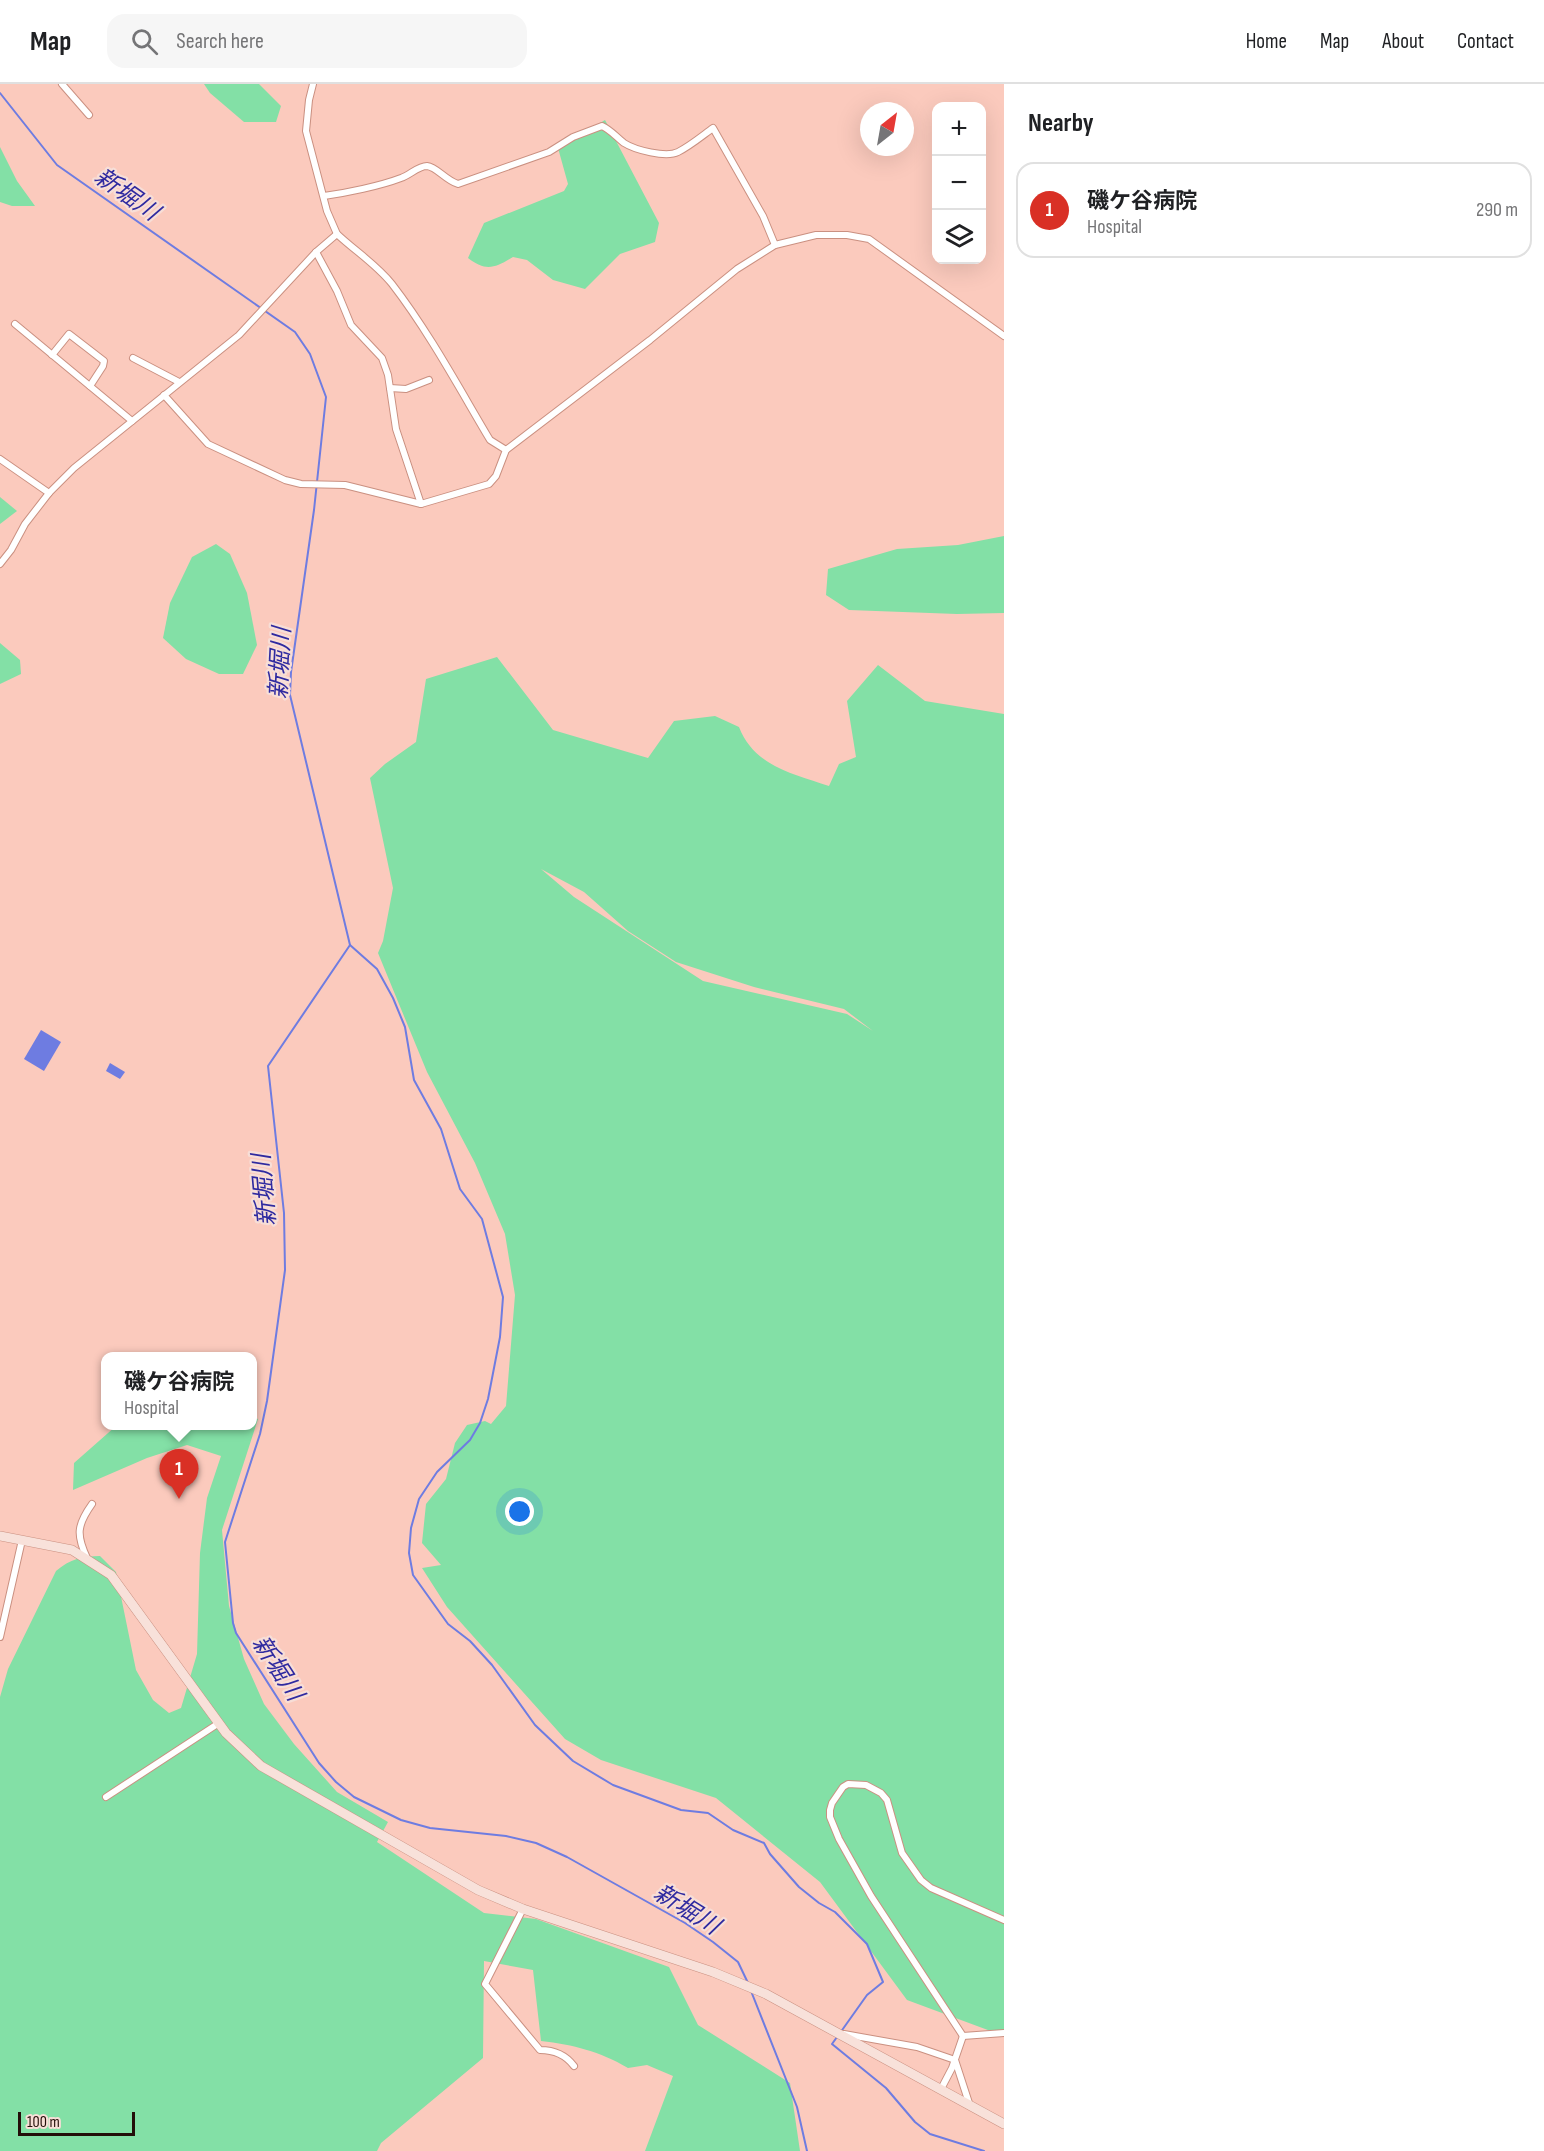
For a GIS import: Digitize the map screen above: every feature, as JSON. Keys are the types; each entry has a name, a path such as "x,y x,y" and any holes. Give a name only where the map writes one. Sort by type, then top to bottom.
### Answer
{"street":[{"path":"62,84 89,115"},
{"path":"313,84 306,131 330,221 337,234 359,250 391,283 416,318 490,440 506,450"},
{"path":"324,196 401,178 423,166 434,167 447,181 458,184 549,152 573,137 602,126 637,149 658,153 676,153 713,128 763,216 775,245"},
{"path":"0,564 49,492 74,468 239,335 316,252 337,234"},
{"path":"164,394 208,444 285,480 301,484 345,485 421,504 489,484 496,476 506,450 650,340 737,269 775,245 816,235 847,235 870,239 1004,336"},
{"path":"316,252 337,291 351,325 382,358 388,375 396,429 421,504"},
{"path":"15,324 132,421"},
{"path":"52,355 69,334 104,361 90,386"},
{"path":"133,358 179,382"},
{"path":"390,388 406,389 429,380"},
{"path":"0,459 49,492"},
{"path":"87,1559 81,1545 79,1530 92,1504"},
{"path":"0,1536 72,1550 111,1575 226,1733 261,1766 478,1890 523,1908 713,1972 766,1994 1004,2124"},
{"path":"0,1637 22,1540"},
{"path":"106,1797 219,1723"},
{"path":"963,2036 871,1896 839,1839 830,1817 830,1810 843,1787 848,1784 866,1785 881,1793 887,1800 902,1853 921,1880 931,1888 1004,1920"},
{"path":"523,1908 485,1984 540,2050 554,2050 568,2058 574,2066"},
{"path":"838,2033 917,2047 955,2060"},
{"path":"963,2036 1004,2033"},
{"path":"941,2089 955,2060 963,2036"},
{"path":"955,2060 970,2106"}],"green space":[{"path":"204,84 259,84 281,106 276,122 244,122 210,93"},
{"path":"605,120 659,223 655,242 620,254 585,289 553,280 527,260 513,257 496,266 485,267 468,258 484,223 564,191 568,184 558,148"},
{"path":"0,147 17,181 35,206 12,206 0,202"},
{"path":"0,497 17,511 0,524"},
{"path":"1004,536 1004,613 957,614 849,610 826,595 828,569 897,549 958,545"},
{"path":"216,544 230,554 247,593 257,645 243,674 219,674 186,659 163,638 170,603 192,557"},
{"path":"0,643 20,660 21,674 0,684"},
{"path":"497,657 553,730 648,758 674,721 715,716 739,727 754,751 776,767 829,786 839,764 856,757 847,701 878,665 925,701 1004,714 1004,2036 907,2000 820,1882 716,1798 601,1760 565,1739 447,1607 422,1568 441,1565 422,1543 426,1504 446,1479 455,1443 467,1425 485,1421 491,1424 506,1406 515,1295 505,1234 475,1163 427,1072 378,953 383,941 393,888 370,778 416,742 426,679","holes":["541,869 584,892 628,931 676,962 754,987 844,1009 873,1031 847,1014 703,981 574,897"]},
{"path":"111,1430 254,1430 222,1530 229,1606 244,1659 264,1704 294,1744 337,1792 388,1822 377,1842 484,1913 536,1919 669,1967 698,2025 790,2083 800,2151 645,2151 673,2076 647,2065 628,2068 607,2057 586,2050 541,2041 533,1970 484,1961 483,2058 381,2143 377,2151 0,2151 0,1697 8,1669 56,1571 77,1559 100,1556 116,1572 136,1670 153,1700 169,1713 181,1708 197,1654 200,1553 207,1498 221,1456 187,1445 147,1458 73,1490 74,1463"}],"water":[{"path":"41,1030 61,1042 44,1071 24,1059"},
{"path":"110,1063 125,1072 120,1079 106,1071"}],"waterway":[{"name":"新堀川","path":"0,93 57,165 295,332 310,354 326,397 290,695 350,945"},
{"path":"350,945 377,969 393,998 405,1027 414,1080 441,1129 460,1189 482,1219 503,1297 500,1337 488,1399 480,1423 470,1440 437,1472 419,1499 411,1528 409,1553 413,1575 448,1624 470,1641 492,1665 535,1725 573,1761 613,1785 681,1810 708,1813 733,1830 764,1843 770,1854 799,1887 835,1912 867,1944 883,1982 867,1995 840,2033"},
{"name":"新堀川","path":"350,945 268,1066 284,1213 285,1270 267,1401 260,1434 225,1542 236,1633 319,1763 354,1797 401,1820 430,1828 506,1836 536,1843 567,1857 685,1923 713,1942 738,1962 748,1983"},
{"name":"新堀川","path":"751,1991 797,2107 807,2151"},
{"path":"837,2037 832,2044 886,2088 915,2122 930,2134 984,2151"}],"place":[{"name":"磯ケ谷病院","path":"179,1499"}]}
